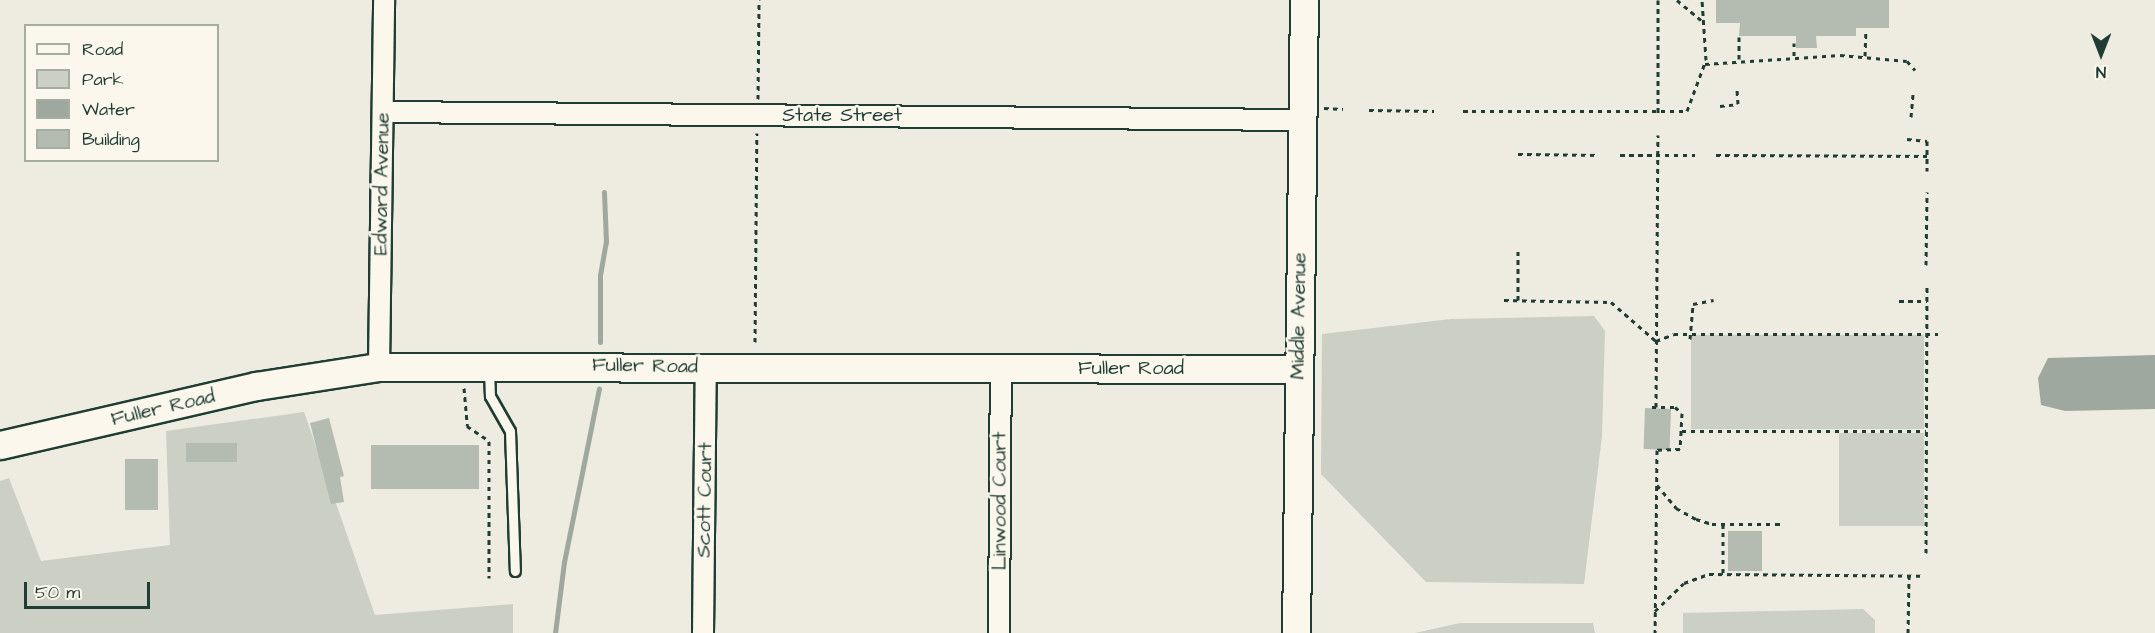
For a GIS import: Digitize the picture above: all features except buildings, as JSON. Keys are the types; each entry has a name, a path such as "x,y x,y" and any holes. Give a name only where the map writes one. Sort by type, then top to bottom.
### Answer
{"street":[{"name":"Edward Avenue","path":"379,367 384,0"},
{"name":"Middle Avenue","path":"1296,633 1304,0"},
{"name":"State Street","path":"383,112 1301,120"},
{"name":"Fuller Road","path":"0,445 275,382 379,367 488,364 1299,369"},
{"name":"Scott Court","path":"703,633 706,367"},
{"name":"Linwood Court","path":"999,633 1001,368"}],"lane":[{"path":"488,364 490,396 510,431 514,571"}],"path":[{"path":"758,103 759,0"},
{"path":"1658,0 1658,114"},
{"path":"1677,0 1702,21"},
{"path":"1463,111 1682,113 1694,101 1706,60 1702,0"},
{"path":"1865,56 1866,30"},
{"path":"1739,37 1739,59"},
{"path":"1794,43 1794,56"},
{"path":"1705,64 1739,59 1794,56 1865,56 1907,61 1915,70"},
{"path":"1720,106 1738,104 1737,90"},
{"path":"1911,117 1913,92"},
{"path":"1369,110 1434,111"},
{"path":"755,342 758,126"},
{"path":"1655,633 1657,450 1680,449 1682,431 1680,409 1654,407 1658,135"},
{"path":"1907,139 1927,141 1927,171"},
{"path":"1518,154 1599,155"},
{"path":"1620,155 1695,155"},
{"path":"1716,155 1927,156"},
{"path":"1926,265 1927,192"},
{"path":"1518,251 1518,300"},
{"path":"1926,553 1927,286"},
{"path":"1504,300 1611,302 1656,341"},
{"path":"1690,339 1693,304 1714,300"},
{"path":"1899,301 1927,301"},
{"path":"1656,341 1690,333 1938,334"},
{"path":"464,384 467,426 489,441 489,578"},
{"path":"1682,431 1926,431"},
{"path":"1656,485 1684,514 1723,524 1782,524"},
{"path":"1722,573 1723,524"},
{"path":"1655,611 1684,583 1722,573 1921,576"},
{"path":"1908,633 1909,576"}],"green space":[{"path":"1594,316 1605,331 1602,436 1584,584 1426,582 1321,474 1322,334 1451,319"},
{"path":"1691,335 1924,335 1924,429 1691,429"},
{"path":"304,412 375,615 513,604 513,633 0,633 0,481 9,478 41,561 170,545 166,431"},
{"path":"1839,433 1924,433 1924,526 1839,526"},
{"path":"1863,609 1875,620 1875,633 1683,633 1683,613"},
{"path":"1460,623 1593,623 1595,633 1415,633"}],"water":[{"path":"2155,355 2155,409 2065,411 2041,405 2038,378 2048,358"}],"waterway":[{"path":"600,342 600,275 606,242 604,192"},
{"path":"555,633 564,562 599,389"}]}
